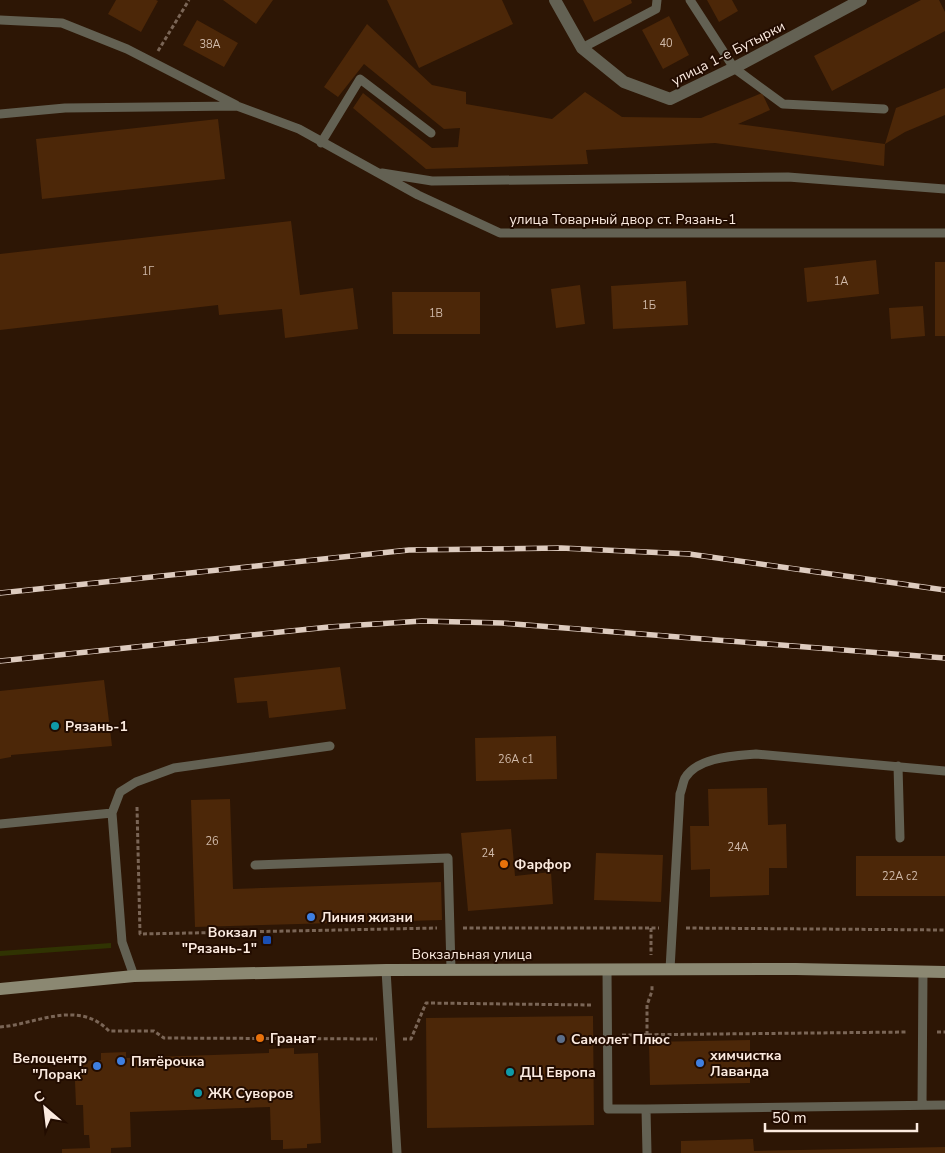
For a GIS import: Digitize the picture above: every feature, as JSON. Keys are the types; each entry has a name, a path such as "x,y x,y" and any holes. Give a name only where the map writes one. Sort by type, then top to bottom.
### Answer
{"main road":[{"name":"Вокзальная улица","path":"0,989 134,976 386,970 796,969 945,972"}],"street":[{"name":"улица 1-е Бутырки","path":"555,0 582,48 624,82 670,99 734,68 861,0"}],"lane":[{"path":"582,48 656,9 658,0"},
{"path":"690,0 734,68 783,104 884,109"},
{"path":"0,20 62,24 127,49 237,106"},
{"path":"321,143 360,80 431,133"},
{"name":"улица Товарный двор ст. Рязань-1","path":"0,114 66,108 237,106 298,129 418,195 500,233 945,232"},
{"path":"375,172 432,181 788,177 945,189"},
{"path":"134,976 122,942 112,813 120,792 136,782 174,768 330,746"},
{"path":"670,969 680,794 685,778 696,768 733,756 756,754 945,771"},
{"path":"898,766 900,838"},
{"path":"0,824 112,813"},
{"path":"255,864 448,858 451,969"},
{"path":"607,969 608,1109 945,1105"},
{"path":"386,970 397,1153"},
{"path":"922,1106 923,972"},
{"path":"646,1109 647,1153"}],"path":[{"path":"154,58 189,0"},
{"path":"137,807 140,934 450,928 945,930"},
{"path":"0,1027 22,1025 38,1018 80,1014 99,1021 108,1031 154,1031 164,1038 411,1039 426,1003 591,1003 608,1036 945,1032"}],"green space":[{"path":"111,943 111,948 0,956 0,951"}],"building":[{"path":"116,0 158,1 141,32 108,14"},
{"path":"223,0 273,0 256,24"},
{"path":"387,0 502,0 513,24 419,68"},
{"path":"583,0 631,0 632,3 594,22"},
{"path":"707,0 732,0 738,11 719,22"},
{"path":"921,0 939,0 945,12 945,31 832,91 814,56"},
{"path":"669,16 689,55 663,69 642,30"},
{"path":"197,20 238,43 224,67 183,45"},
{"path":"367,24 432,85 466,92 466,104 552,119 585,92 622,117 701,118 762,93 770,110 738,124 885,144 884,166 715,143 586,150 588,164 426,169 353,108 363,93 432,148 458,147 460,128 444,129 364,64 338,97 324,87"},
{"path":"945,88 945,115 905,132 885,144 896,108"},
{"path":"218,119 225,179 42,199 36,139"},
{"path":"291,221 300,295 353,288 358,329 285,338 282,309 219,315 218,305 0,330 0,254"},
{"path":"876,260 879,294 807,302 804,268"},
{"path":"935,262 945,262 945,336 935,336"},
{"path":"686,281 688,325 613,329 611,286"},
{"path":"580,285 585,324 556,328 551,289"},
{"path":"392,292 480,292 480,334 393,334"},
{"path":"923,306 925,336 891,339 889,308"},
{"path":"340,667 346,709 269,718 267,701 237,703 234,678"},
{"name":"Рязань-1","path":"104,680 112,746 11,755 11,757 0,759 0,691"},
{"path":"556,736 557,779 476,781 475,738"},
{"path":"767,788 768,825 786,824 787,868 769,868 769,895 710,897 710,869 691,870 690,826 709,826 708,789"},
{"path":"230,799 233,889 441,882 442,920 195,927 191,800"},
{"path":"511,829 515,876 551,872 553,904 468,911 461,833"},
{"path":"596,853 663,855 661,902 594,900"},
{"path":"856,856 945,856 945,896 856,896"},
{"name":"ДЦ Европа","path":"593,1016 594,1125 427,1128 426,1018"},
{"name":"химчистка Лаванда","path":"750,1040 750,1083 650,1085 649,1042"},
{"name":"ЖК Суворов","path":"294,1048 294,1054 318,1053 321,1143 307,1144 307,1148 283,1149 283,1140 271,1140 270,1107 130,1112 131,1147 111,1148 111,1153 62,1153 62,1149 90,1148 89,1135 84,1135 83,1105 76,1105 75,1081 81,1080 81,1061 101,1060 101,1053 126,1052 126,1058 269,1053 269,1049"},
{"path":"753,1139 754,1151 945,1147 945,1153 681,1153 681,1141"}],"railway":[{"path":"0,593 409,550 561,548 689,554 945,590"},
{"path":"0,661 329,627 422,621 502,623 945,658"}],"place":[{"name":"Рязань-1","path":"55,726"},
{"name":"Фарфор","path":"504,864"},
{"name":"Линия жизни","path":"311,917"},
{"name":"Вокзал \"Рязань-1\"","path":"267,940"},
{"name":"Гранат","path":"260,1038"},
{"name":"Самолет Плюс","path":"561,1039"},
{"name":"Пятёрочка","path":"121,1061"},
{"name":"химчистка Лаванда","path":"700,1063"},
{"name":"Велоцентр \"Лорак\"","path":"97,1066"},
{"name":"ДЦ Европа","path":"510,1072"},
{"name":"ЖК Суворов","path":"198,1093"}]}
